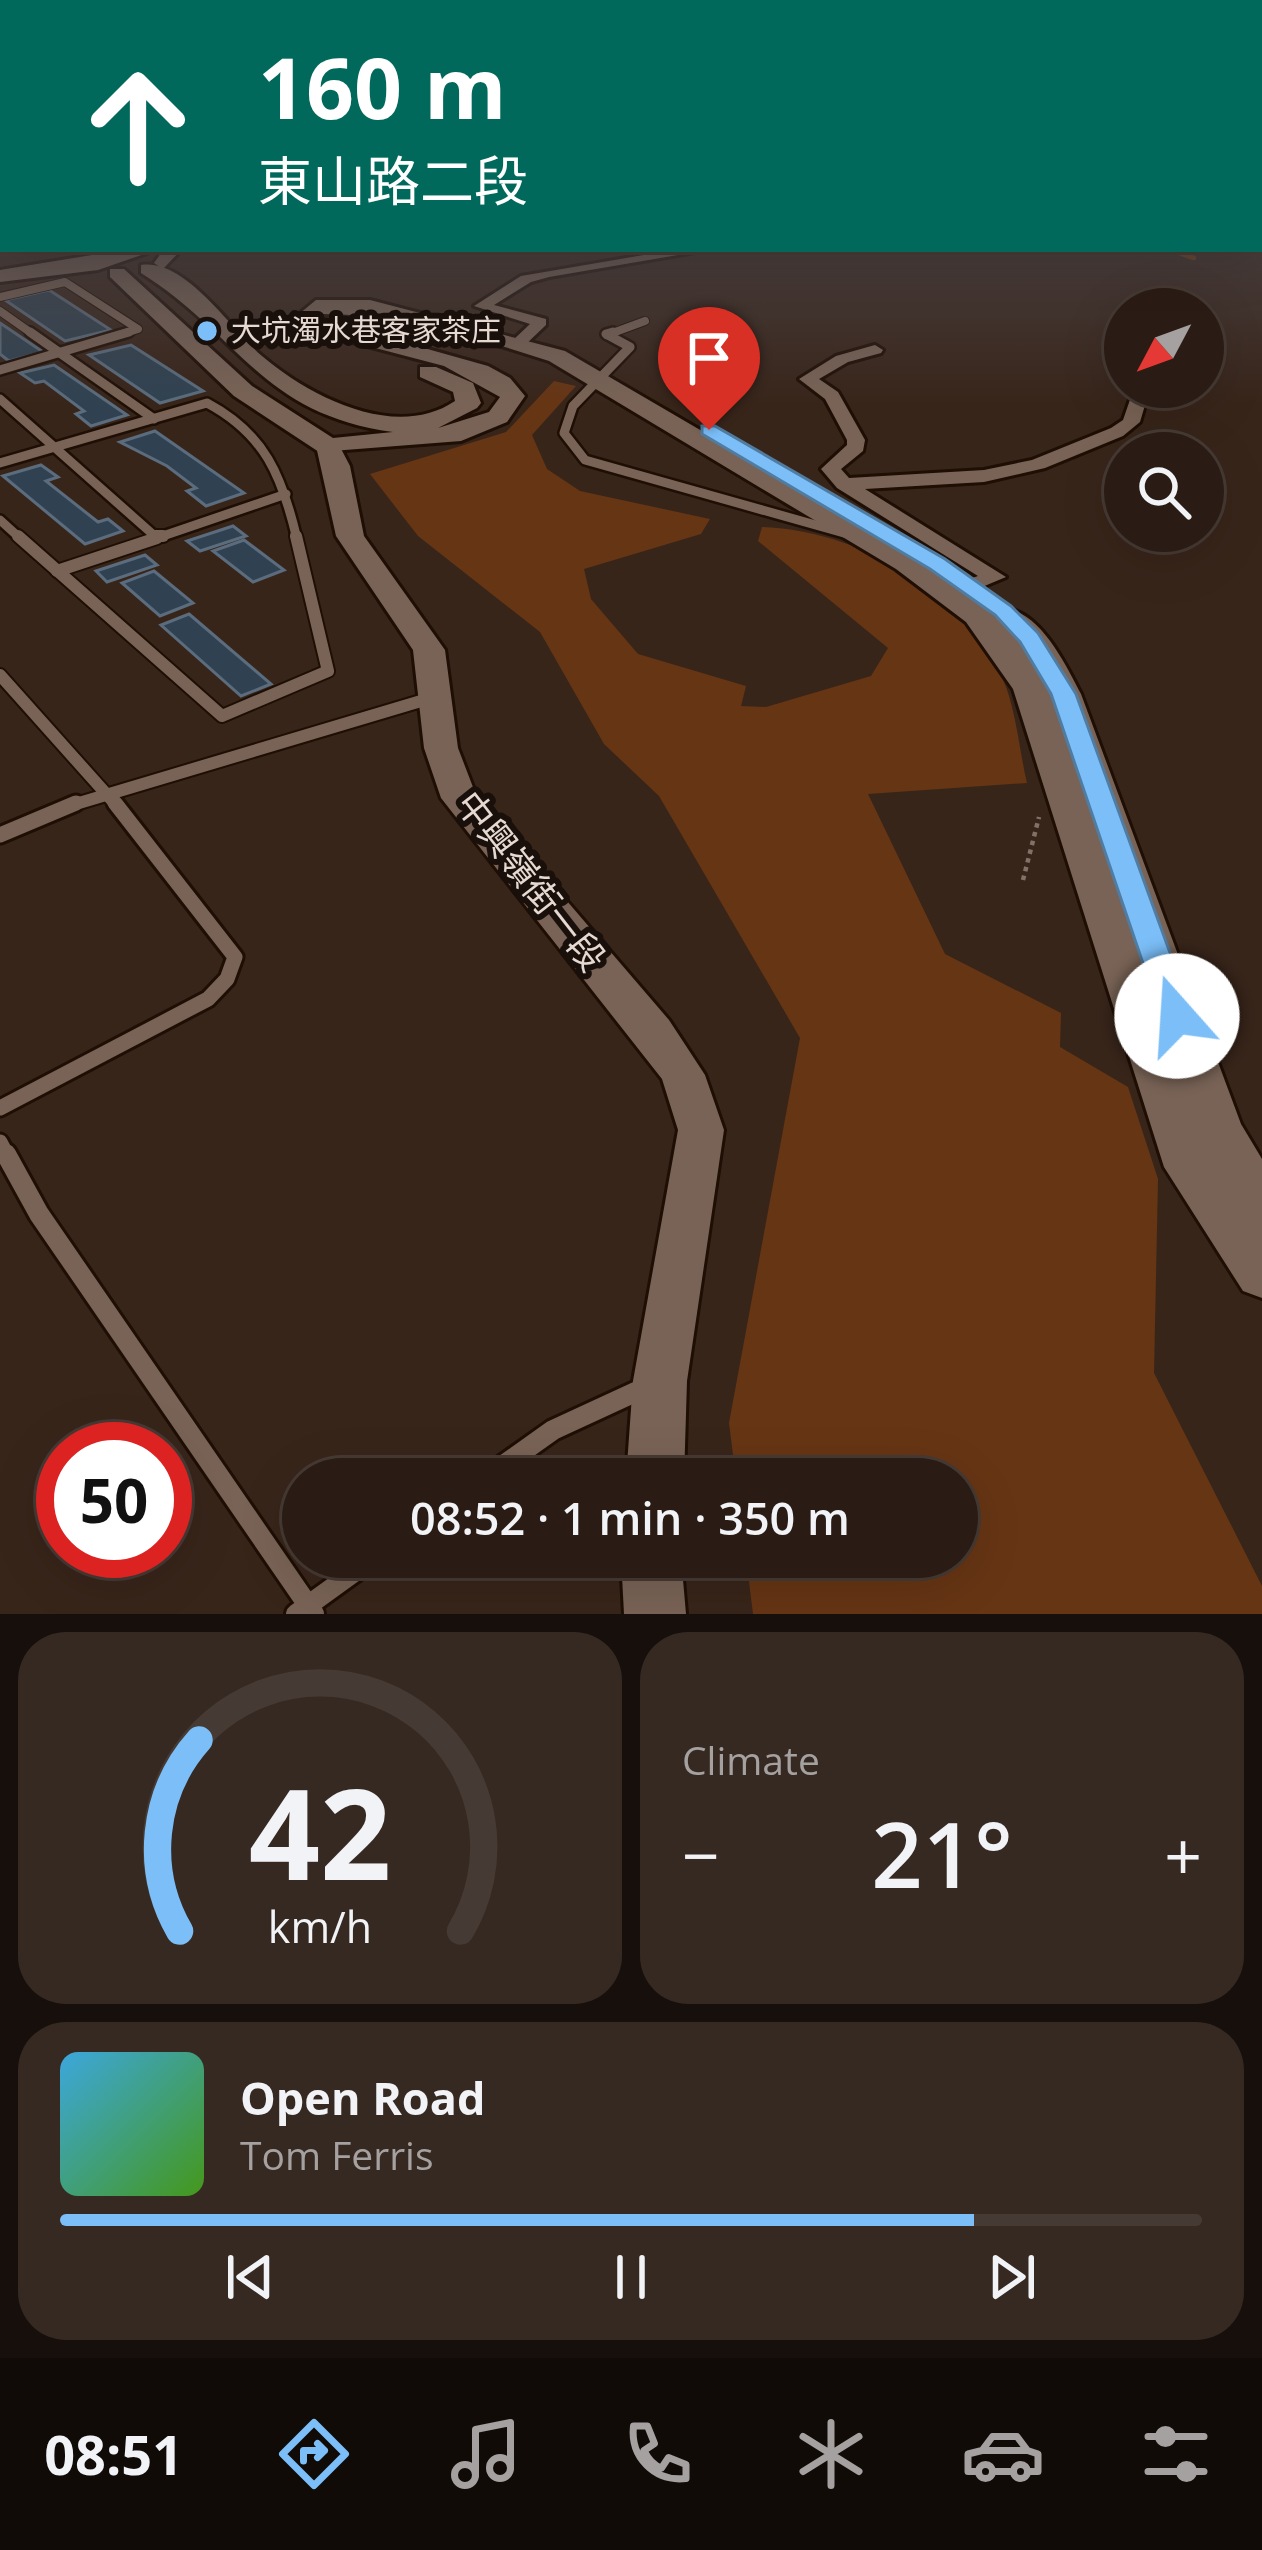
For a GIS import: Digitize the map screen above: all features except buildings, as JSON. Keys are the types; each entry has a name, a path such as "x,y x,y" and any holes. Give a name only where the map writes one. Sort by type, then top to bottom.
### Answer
{"main road":[{"path":"138,260 146,298 243,391 345,444 425,440 479,427 509,407 513,396 508,387 482,372 322,328 304,319 307,312 342,304 524,339"},
{"path":"0,275 138,260 193,295 264,369 339,412 375,422 410,424 448,417 461,410 469,396 436,375 294,329 285,323 286,311 321,298 352,297 524,339 618,384 850,514 1030,638 1064,694 1218,1129 1262,1207"},
{"path":"960,588 1030,689 1171,1124 1213,1208 1262,1274"}],"street":[{"path":"524,339 541,322 482,306 526,279 548,273 678,253"},
{"path":"875,350 842,359 807,379 832,396 856,440 856,447 830,469 850,514 994,577 960,588"},
{"path":"850,514 1038,464 1131,422 1135,408"},
{"name":"中興嶺街一段","path":"345,444 350,536 429,650 431,698 458,798 654,1032 683,1075 701,1130 659,1381 656,1458"},
{"path":"653,1578 655,1614"}],"lane":[{"path":"0,297 65,282 138,329 0,370"},
{"path":"0,311 154,418"},
{"path":"645,321 606,334 630,347 618,384 573,406 564,433 585,460 850,514"},
{"path":"0,399 157,538"},
{"path":"0,463 207,404 246,424 286,494 328,671 222,716 0,520"},
{"path":"58,571 286,494"},
{"path":"0,675 105,791 235,957 227,980 208,999 0,1108"},
{"path":"0,835 105,791 431,698"},
{"path":"0,1142 39,1214 306,1611 348,1578"},
{"path":"514,1458 553,1430 659,1381"}],"shaded area":[{"path":"554,381 576,386 532,435 547,469 580,491 710,519 701,534 584,569 591,599 638,654 746,686 741,706 766,707 871,676 888,648 758,541 762,527 833,539 868,552 932,591 982,644 1006,687 1027,783 868,794 945,954 1061,1013 1060,1047 1128,1087 1158,1179 1154,1373 1262,1586 1262,1614 753,1614 749,1578 978,1578 978,1458 733,1458 729,1423 800,1038 659,796 604,744 540,632 418,536 370,474 506,432"}],"waterway":[{"path":"1180,253 1194,258"}],"place":[{"name":"大坑濁水巷客家茶庄","path":"207,331"}],"route":[{"path":"709,430 969,584 1030,638 1064,694 1177,1016"}]}
